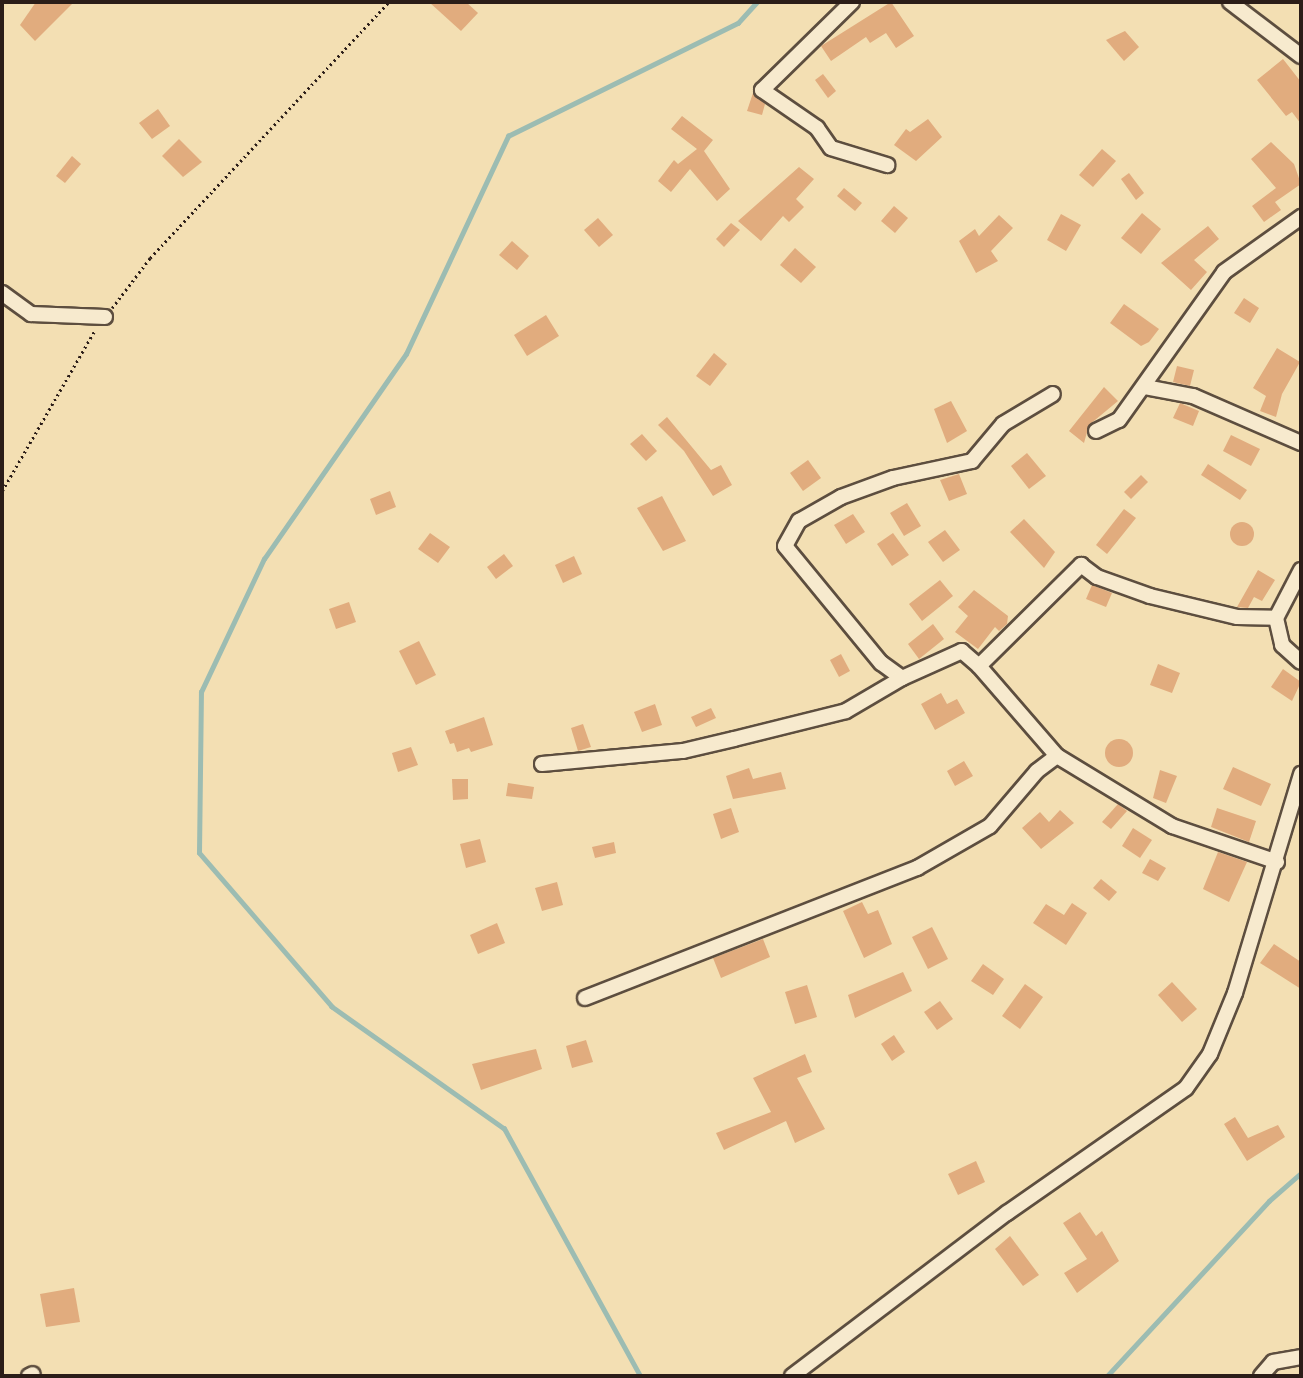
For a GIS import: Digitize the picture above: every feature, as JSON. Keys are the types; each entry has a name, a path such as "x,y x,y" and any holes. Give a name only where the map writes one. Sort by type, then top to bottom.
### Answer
{"street":[{"path":"852,2 762,90 817,128 831,148 887,164"},
{"path":"1230,2 1301,56"},
{"path":"1096,431 1119,420 1145,387 1169,345 1224,272 1301,217"},
{"path":"2,293 31,314 105,317"},
{"path":"1145,387 1203,400 1301,443"},
{"path":"902,678 881,663 785,545 799,521 841,497 893,478 972,461 1003,424 1053,394"},
{"path":"979,666 1081,565 1097,577 1150,596 1237,617 1276,618"},
{"path":"1301,570 1276,618 1282,645 1301,662"},
{"path":"542,764 722,742 846,711 902,678 962,651 979,666 1057,756 1172,826 1277,862"},
{"path":"585,998 917,868 990,826 1037,771 1057,756"},
{"path":"792,1376 1007,1213 1186,1087 1220,1030 1277,862 1301,774"},
{"path":"1261,1376 1273,1362 1301,1357"}],"path":[{"path":"2,491 50,412 65,373 150,258 389,2"}],"building":[{"path":"36,2 74,2 35,41 20,25"},
{"path":"429,2 466,2 478,13 461,31"},
{"path":"891,2 914,36 896,48 886,33 870,43 866,37 831,61 821,46"},
{"path":"1125,31 1139,47 1124,61 1106,40"},
{"path":"1283,59 1301,82 1301,124 1292,112 1286,116 1257,80"},
{"path":"823,74 836,91 828,98 815,80"},
{"path":"753,93 765,104 762,115 747,111"},
{"path":"158,109 170,126 152,139 139,123"},
{"path":"682,116 713,140 704,151 730,189 717,201 690,169 671,192 658,181 674,160 678,164 697,149 671,129"},
{"path":"928,119 942,137 916,161 894,145 906,129 910,132"},
{"path":"179,139 202,162 183,177 162,156"},
{"path":"1271,142 1294,164 1301,184 1275,202 1281,210 1264,222 1252,206 1276,188 1251,159"},
{"path":"1102,149 1116,161 1093,187 1079,175"},
{"path":"72,156 81,164 65,183 56,176"},
{"path":"799,167 814,179 796,199 804,207 789,222 783,216 761,241 738,221"},
{"path":"1129,173 1144,193 1136,200 1121,179"},
{"path":"844,188 862,203 855,211 837,196"},
{"path":"894,206 908,218 895,233 881,221"},
{"path":"1142,213 1161,229 1141,254 1121,238"},
{"path":"1061,214 1081,225 1066,251 1047,240"},
{"path":"999,215 1013,228 991,251 998,261 976,273 959,241 975,229 979,236"},
{"path":"598,218 613,235 599,247 584,230"},
{"path":"731,223 740,230 724,247 716,239"},
{"path":"1208,226 1219,239 1194,260 1207,272 1191,290 1161,263"},
{"path":"512,241 529,256 517,270 499,255"},
{"path":"795,248 816,267 801,283 780,265"},
{"path":"1244,298 1259,308 1250,323 1234,313"},
{"path":"1124,304 1159,329 1149,342 1141,346 1110,323"},
{"path":"546,315 559,336 527,356 514,335"},
{"path":"1277,348 1300,362 1282,394 1276,417 1260,411 1266,396 1253,388"},
{"path":"714,353 727,364 710,386 696,376"},
{"path":"1177,366 1194,370 1190,386 1173,382"},
{"path":"1104,387 1118,401 1089,425 1084,443 1069,431"},
{"path":"951,401 967,431 947,443 934,409"},
{"path":"1180,403 1199,411 1193,426 1173,418"},
{"path":"667,417 711,470 721,465 732,485 713,496 684,451 658,425"},
{"path":"642,434 657,451 646,461 630,444"},
{"path":"1231,435 1260,449 1251,466 1223,451"},
{"path":"1027,453 1046,476 1029,489 1011,466"},
{"path":"808,460 821,478 803,491 790,473"},
{"path":"1208,464 1247,490 1240,500 1201,475"},
{"path":"959,474 967,494 949,501 940,480"},
{"path":"1141,475 1148,482 1131,499 1124,492"},
{"path":"390,491 396,507 376,515 370,499"},
{"path":"662,496 686,541 663,551 637,508"},
{"path":"907,503 921,526 904,536 890,513"},
{"path":"1124,509 1136,518 1107,554 1096,545"},
{"path":"853,514 865,532 846,544 834,525"},
{"path":"1024,519 1055,552 1044,568 1010,532"},
{"path":"1242,522 1250,526 1254,534 1250,542 1242,546 1234,542 1230,534 1234,526"},
{"path":"945,530 960,550 943,562 928,542"},
{"path":"430,533 450,547 438,563 418,549"},
{"path":"893,533 909,555 892,566 877,544"},
{"path":"504,554 513,566 496,579 487,567"},
{"path":"574,556 582,574 563,583 555,565"},
{"path":"1258,570 1275,580 1262,601 1254,597 1248,608 1237,607"},
{"path":"940,580 953,596 922,621 909,604"},
{"path":"1092,585 1112,593 1106,607 1086,599"},
{"path":"974,590 1008,616 1007,624 999,631 995,627 978,649 955,632 968,616 958,607"},
{"path":"349,602 356,622 336,629 329,609"},
{"path":"933,624 944,639 919,659 908,644"},
{"path":"419,641 436,675 416,685 399,651"},
{"path":"841,654 850,671 839,677 830,660"},
{"path":"1158,664 1180,673 1172,693 1150,685"},
{"path":"1283,669 1301,682 1292,701 1271,687"},
{"path":"941,693 947,704 957,699 965,713 935,730 921,704"},
{"path":"655,704 662,725 642,732 634,712"},
{"path":"711,708 716,718 696,727 691,717"},
{"path":"484,717 493,745 471,752 469,748 457,752 454,743 450,744 445,731"},
{"path":"583,724 591,747 578,751 571,728"},
{"path":"1119,739 1129,743 1133,753 1129,763 1119,767 1109,763 1105,753 1109,743"},
{"path":"411,747 418,765 398,772 392,753"},
{"path":"964,761 973,776 955,786 947,771"},
{"path":"1233,767 1271,784 1261,806 1223,789"},
{"path":"749,768 753,779 781,772 786,789 733,799 726,776"},
{"path":"1160,770 1177,776 1166,803 1153,798"},
{"path":"452,779 468,779 468,799 453,800"},
{"path":"508,783 534,787 532,799 506,796"},
{"path":"1118,804 1127,811 1111,829 1102,822"},
{"path":"731,808 739,832 721,839 713,814"},
{"path":"1217,808 1256,821 1249,842 1211,827"},
{"path":"1060,810 1074,823 1041,849 1022,828 1040,812 1049,822"},
{"path":"1133,828 1152,840 1140,858 1122,846"},
{"path":"480,839 486,862 466,868 460,844"},
{"path":"614,842 616,853 595,858 592,847"},
{"path":"1218,852 1247,862 1229,902 1203,889"},
{"path":"1150,859 1166,868 1158,881 1142,873"},
{"path":"1101,879 1117,892 1109,901 1093,888"},
{"path":"557,882 563,905 542,911 535,888"},
{"path":"862,902 868,914 878,910 892,944 864,958 843,911"},
{"path":"1072,903 1087,913 1066,945 1033,923 1046,904 1064,915"},
{"path":"497,923 505,943 478,954 470,935"},
{"path":"932,927 948,959 928,969 912,937"},
{"path":"763,939 770,957 721,978 713,958"},
{"path":"1274,944 1301,962 1301,989 1260,963"},
{"path":"983,964 1004,979 993,995 971,981"},
{"path":"903,972 912,991 855,1018 848,995"},
{"path":"1172,982 1197,1009 1182,1022 1158,995"},
{"path":"1025,984 1043,997 1020,1029 1002,1016"},
{"path":"807,985 817,1017 795,1024 785,992"},
{"path":"940,1001 953,1019 937,1030 924,1012"},
{"path":"894,1035 905,1052 892,1061 881,1044"},
{"path":"586,1040 593,1062 572,1068 566,1046"},
{"path":"536,1049 542,1069 481,1090 472,1064"},
{"path":"805,1054 812,1072 797,1078 825,1129 795,1143 786,1121 724,1150 716,1133 771,1112 753,1078"},
{"path":"1235,1117 1248,1138 1278,1125 1285,1137 1247,1161 1224,1124"},
{"path":"976,1161 985,1182 958,1195 948,1174"},
{"path":"1080,1212 1096,1236 1102,1231 1119,1261 1077,1293 1064,1273 1087,1259 1063,1223"},
{"path":"1010,1236 1039,1275 1023,1286 995,1249"},
{"path":"74,1288 80,1322 46,1327 40,1294"}],"waterway":[{"path":"640,1376 504,1129 332,1007 199,853 201,692 264,559 406,354 508,136 738,23 757,2"},
{"path":"1107,1376 1269,1201 1301,1173"}]}
